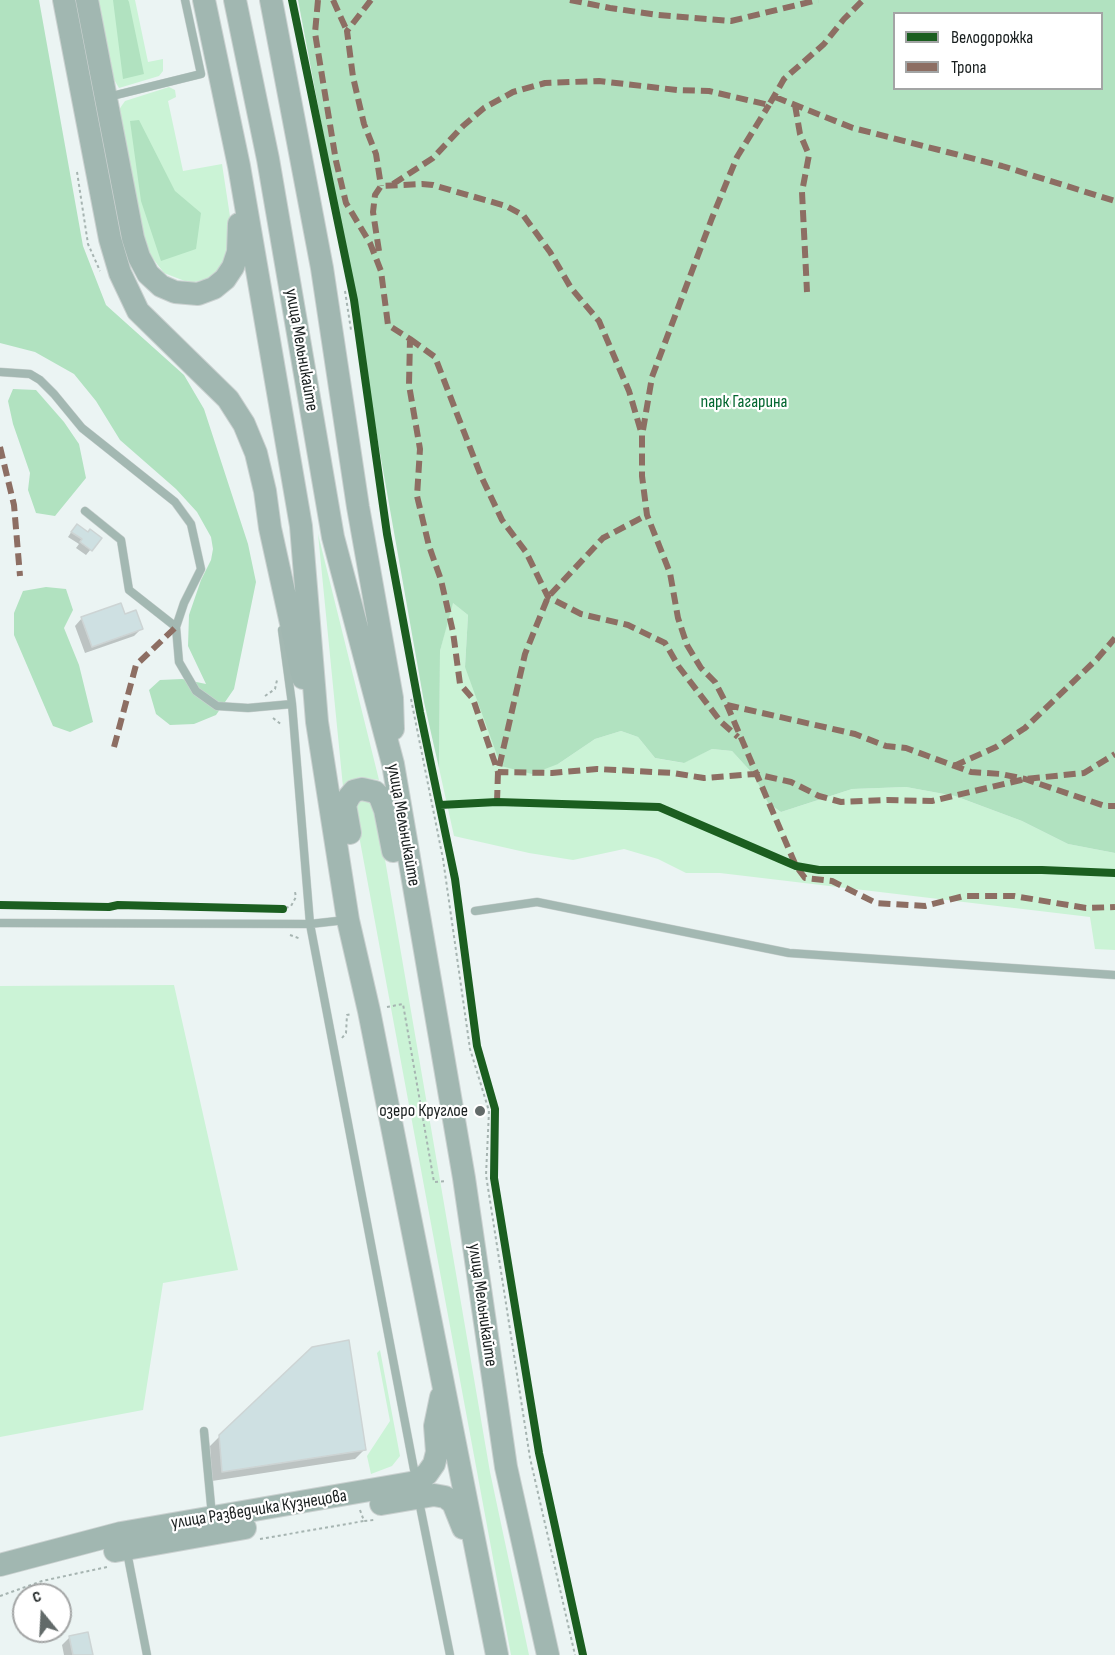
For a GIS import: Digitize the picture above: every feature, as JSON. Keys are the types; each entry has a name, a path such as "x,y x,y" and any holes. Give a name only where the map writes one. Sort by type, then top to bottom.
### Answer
{"main road":[{"path":"64,0 110,239 120,273 138,311 228,399 244,424 256,453 299,664 317,722"},
{"path":"87,0 133,238 148,274 161,286 175,292 198,294 214,288 229,273 238,252 240,233 236,198 239,166"},
{"name":"улица Мельникайте","path":"204,0 239,166 302,526 317,722 348,920 365,994 478,1555 496,1655"},
{"name":"улица Мельникайте","path":"235,0 268,159 333,537 393,764 464,1178 506,1467 548,1655"},
{"path":"271,0 322,268 358,507 392,698 393,764"},
{"path":"365,994 366,936 345,805 354,791 368,789 380,797 403,889 420,919"},
{"path":"417,1490 434,1464 437,1452 435,1426 443,1386"},
{"name":"улица Разведчика Кузнецова","path":"0,1581 73,1560 126,1548 367,1514 417,1490"},
{"name":"улица Разведчика Кузнецова","path":"0,1565 121,1533 417,1490 445,1497 453,1503 465,1533 478,1555"}],"lane":[{"path":"107,98 201,74 185,0"},
{"path":"0,372 30,374 40,380 82,428 175,502 191,524 198,547 201,569 184,603 176,627 180,662 196,691 217,706 248,708 292,704"},
{"path":"85,511 121,540 129,590 176,627"},
{"path":"270,528 280,615"},
{"path":"281,626 292,704 310,924 450,1655"},
{"path":"475,911 537,902 789,953 1115,975"},
{"path":"0,923 280,922 310,924 348,920"},
{"path":"204,1431 212,1518"},
{"path":"126,1548 147,1655"}],"path":[{"path":"76,163 88,244 101,275"},
{"path":"348,290 355,335"},
{"path":"278,675 275,689 263,697 264,716 274,718 284,727"},
{"path":"412,690 455,879 477,1046 495,1109 494,1178 524,1361"},
{"path":"412,690 443,859 470,1049 489,1111 486,1175 530,1458 575,1655"},
{"path":"271,909 291,906 296,897 295,886"},
{"path":"283,909 280,932 305,940"},
{"path":"564,1565 584,1655"}],"green space":[{"path":"0,0 39,0 83,246 106,305 184,375 204,409 248,544 256,582 234,689 216,715 194,724 170,725 156,714 149,690 160,680 182,679 206,684 188,646 189,615 201,580 211,560 213,549 211,537 197,512 176,489 120,440 96,401 74,374 35,352 0,343"},
{"path":"96,0 135,0 148,62 163,59 163,71 159,76 119,88 112,76"},
{"path":"113,0 128,0 129,2 144,74 123,79"},
{"name":"парк Гагарина","path":"298,0 1115,0 1115,853 1068,844 1022,821 955,796 906,787 852,789 781,812 768,803 753,774 732,751 712,749 684,763 655,758 638,737 621,731 595,739 558,764 532,774 501,766 465,667 468,615 453,603 440,651 439,768 424,702"},
{"path":"169,87 175,90 176,97 168,101 183,171 222,164 233,236 221,269 208,279 190,283 164,273 148,252 137,216 118,111 125,101"},
{"path":"139,120 175,191 201,213 196,249 161,261 141,201 130,121"},
{"path":"13,389 36,390 64,422 79,444 86,478 55,516 36,513 28,490 30,473 13,424 8,401"},
{"path":"318,534 379,780 359,777 343,787"},
{"path":"46,587 66,589 73,610 64,628 79,665 93,722 70,732 53,726 14,635 14,613 23,591"},
{"path":"452,602 468,615 465,667 558,764 595,739 621,731 638,737 655,758 683,763 712,749 732,751 753,774 768,803 781,812 852,789 906,787 955,796 1022,821 1068,844 1115,853 1115,950 1095,949 1090,917 720,873 686,873 658,859 624,849 573,860 529,853 454,836 439,768 440,651"},
{"path":"366,800 376,807 490,1472 529,1655 511,1655 355,814 355,808 360,802"},
{"path":"174,985 238,1270 163,1283 143,1410 0,1437 0,986"},
{"path":"380,1350 400,1456 392,1466 371,1474 367,1456 390,1421 377,1353"}],"building":[{"path":"77,524 88,532 90,529 102,538 92,551 80,542 82,539 71,532"},
{"path":"121,603 125,614 136,610 143,629 92,647 81,617"},
{"path":"349,1340 366,1450 222,1472 219,1435 312,1347"},
{"path":"88,1632 93,1655 73,1655 70,1643 72,1635"}],"marked path":[{"path":"318,0 315,33 336,161 346,203 370,243 381,271 388,325 410,339 409,385 420,449 417,496 453,632 460,684 473,699 498,772 552,773 597,769 673,773 704,778 755,774 791,782 819,796 841,802 932,801 1025,779 1084,773 1115,754"},
{"path":"333,0 347,31"},
{"path":"371,0 347,31 353,77 364,124 376,154 381,186"},
{"path":"570,0 658,15 731,21 818,0"},
{"path":"393,184 433,158 463,126 484,108 513,92 545,83 599,81 677,90 709,91 769,105 784,79 824,44 863,0"},
{"path":"775,97 853,128 1002,166 1115,201"},
{"path":"643,430 652,377 712,218 737,157 769,105"},
{"path":"795,105 800,134 809,155 802,192 807,292"},
{"path":"379,251 373,212 375,195 381,186 433,185 506,206 523,215 550,252 571,288 599,321 629,391 642,435 642,476 647,515 670,573 678,618 687,645 701,668 715,682 727,705 796,866 805,878 832,881 876,903 925,906 964,896 1014,896 1086,908 1115,907"},
{"path":"410,339 435,357 481,476 502,520 526,552 548,597 581,614 628,625 665,643 679,667 721,722 738,737"},
{"path":"0,447 14,505 20,576"},
{"path":"497,802 498,772 525,654 548,597 603,538 647,515"},
{"path":"114,747 136,665 176,627"},
{"path":"954,766 996,747 1025,728 1097,659 1115,638"},
{"path":"727,705 855,734 886,746 906,748 971,772 1001,774 1025,779 1105,806 1115,806"}],"cycle path":[{"path":"292,0 354,300 387,534 420,712 455,879 477,1046 495,1109 494,1178 539,1453 583,1655"},
{"path":"440,805 497,802 659,807 796,866 819,870 1042,870 1115,873"},
{"path":"0,905 283,909"}],"place":[{"name":"озеро Круглое","path":"480,1111"}]}
